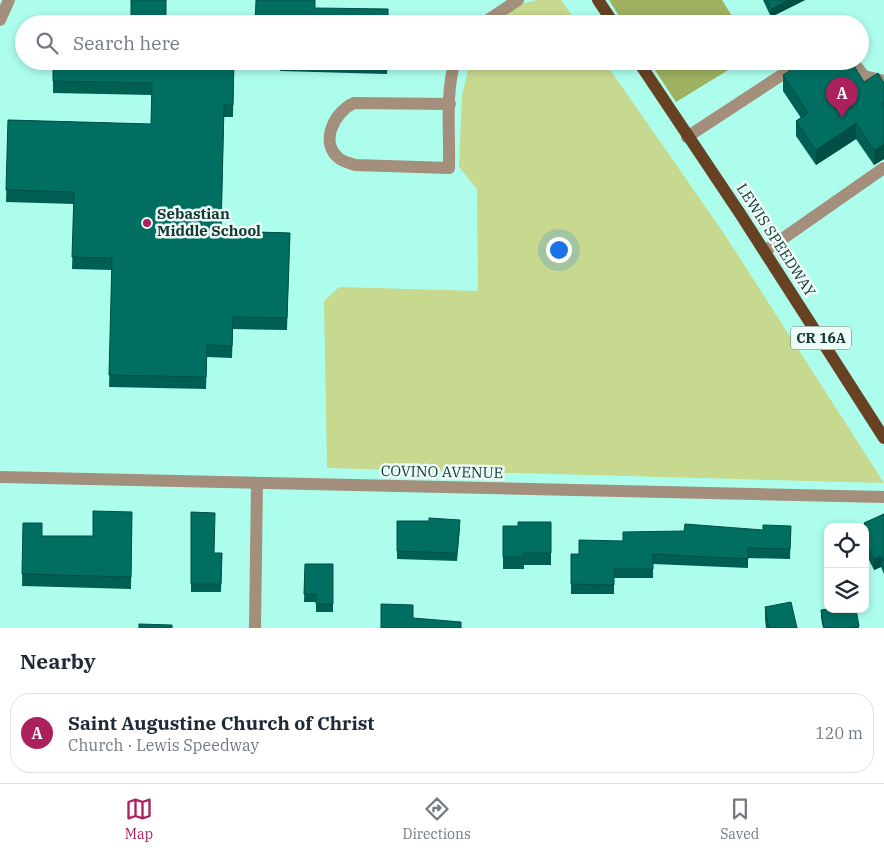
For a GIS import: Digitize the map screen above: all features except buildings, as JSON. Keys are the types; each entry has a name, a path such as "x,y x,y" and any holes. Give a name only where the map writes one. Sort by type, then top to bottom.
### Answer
{"main road":[{"path":"598,0 608,15"},
{"name":"LEWIS SPEEDWAY","path":"644,70 765,251 884,438"}],"street":[{"path":"0,20 9,0"},
{"path":"496,15 518,0"},
{"path":"450,104 354,103 340,111 335,117 331,132 332,147 341,160 355,165 449,168 453,70"},
{"path":"687,137 789,70"},
{"path":"859,70 864,76 884,80"},
{"path":"765,251 884,168"},
{"name":"COVINO AVENUE","path":"0,477 884,497"},
{"path":"255,628 257,483"}],"green space":[{"path":"538,0 561,0 572,15 506,15 516,5"},
{"path":"609,0 722,0 731,15 618,15"},
{"path":"468,70 610,70 725,235 884,483 327,468 324,301 339,287 478,291 477,189 459,167 462,96"},
{"path":"655,70 728,70 676,102"}],"place":[{"name":"Saint Augustine Church of Christ","path":"842,118"},
{"name":"Sebastian Middle School","path":"147,223"}]}
